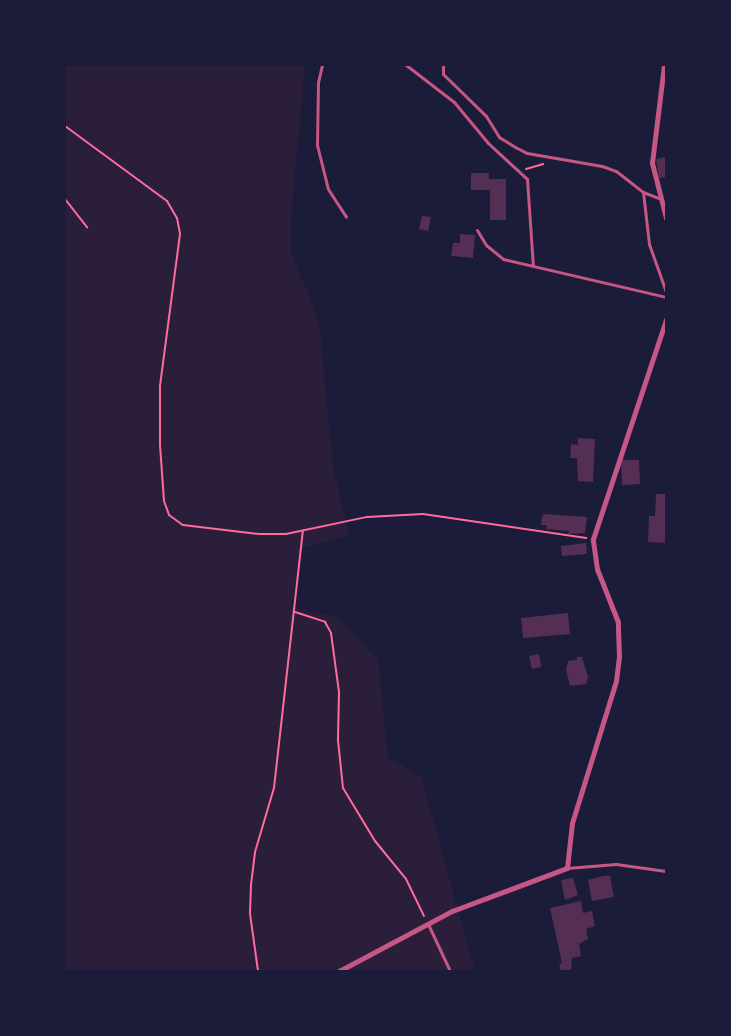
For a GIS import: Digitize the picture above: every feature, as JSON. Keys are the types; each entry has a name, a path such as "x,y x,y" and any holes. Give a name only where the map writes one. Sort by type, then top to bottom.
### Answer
{"street":[{"path":"664,65 652,163 666,218"},
{"path":"339,971 452,911 567,868 572,823 616,681 619,657 618,622 597,569 593,539 666,320"}],"lane":[{"path":"322,65 318,82 317,145 328,189 346,218"},
{"path":"406,65 454,102 488,143 522,171 529,189 533,266"},
{"path":"443,65 443,74 486,116 499,136 527,153 602,166 616,171 643,192 660,198"},
{"path":"643,192 649,244 666,292"},
{"path":"477,230 486,245 503,259 666,297"},
{"path":"567,868 616,864 666,871"},
{"path":"427,923 450,971"}],"path":[{"path":"65,126 167,202 177,218 180,234 160,386 164,501 169,515 183,525 210,530 259,534 303,531 366,517 422,514 593,539"},
{"path":"522,171 553,158"},
{"path":"65,199 87,227"},
{"path":"258,971 250,913 251,885 255,852 274,788 303,531"},
{"path":"295,612 325,622 331,632 339,692 338,740 343,788 375,842 406,879 427,923"}],"shaded area":[{"path":"65,65 305,65 291,220 291,254 313,304 320,329 333,467 349,535 303,548 291,607 337,617 378,660 388,758 421,776 475,971 65,971"}],"building":[{"path":"666,157 666,177 659,178 656,159"},
{"path":"471,173 489,173 489,179 506,179 506,220 490,220 490,190 471,190"},
{"path":"422,216 431,217 428,231 419,229"},
{"path":"460,234 475,235 473,258 451,256 453,243 460,243"},
{"path":"578,438 595,439 593,482 578,481 577,458 570,458 571,444 578,445"},
{"path":"621,460 639,460 640,484 622,485"},
{"path":"656,494 666,494 666,543 648,542 649,516 655,516"},
{"path":"543,514 587,517 585,533 568,534 569,531 546,529 547,525 541,525"},
{"path":"586,543 587,554 562,556 561,546"},
{"path":"568,613 570,634 523,638 521,618"},
{"path":"539,654 541,667 532,669 529,656"},
{"path":"577,657 582,657 588,677 586,684 570,686 566,669 568,661 577,660"},
{"path":"610,876 614,897 592,901 588,880"},
{"path":"573,878 578,895 565,900 561,880"},
{"path":"581,901 583,913 592,911 595,926 586,929 588,939 579,944 581,956 572,958 571,971 561,971 559,964 562,963 550,908"}]}
